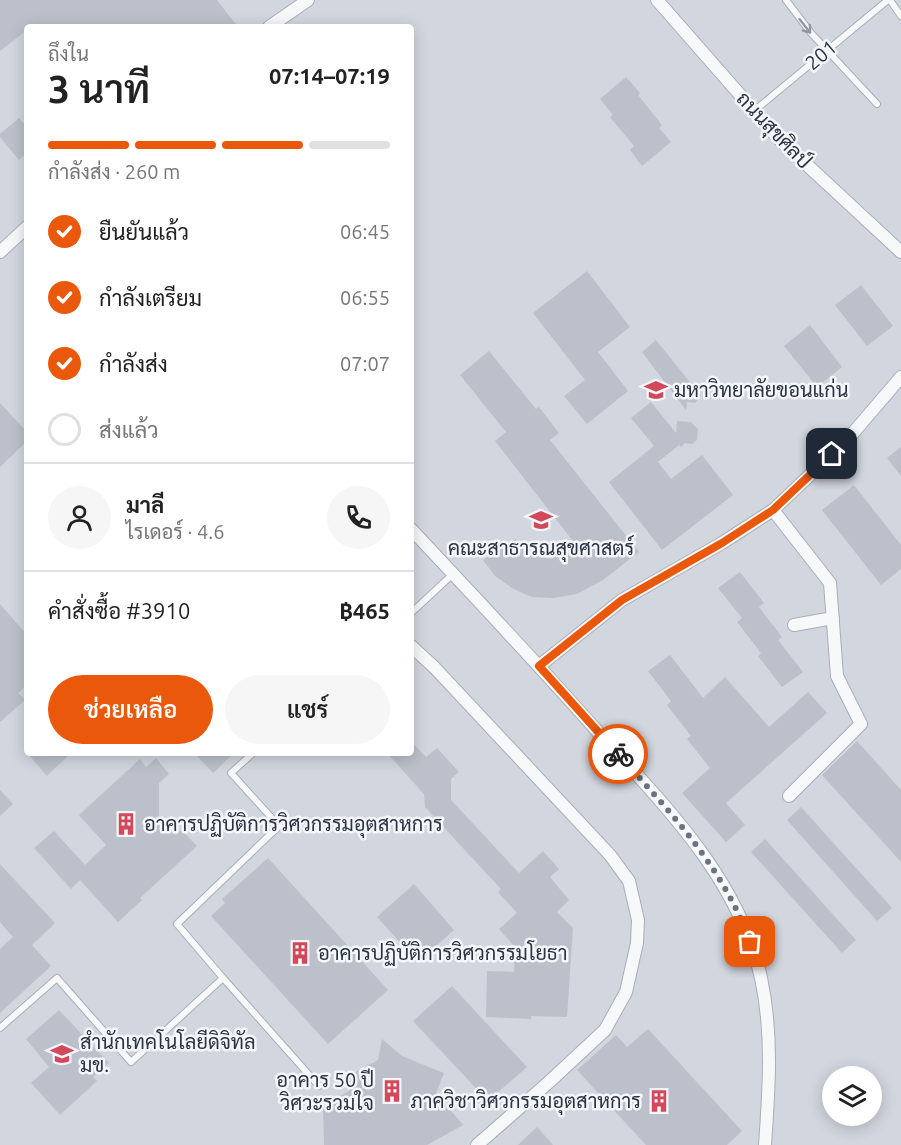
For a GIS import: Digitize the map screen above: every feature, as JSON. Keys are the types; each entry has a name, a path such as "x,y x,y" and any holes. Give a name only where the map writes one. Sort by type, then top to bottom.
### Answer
{"street":[{"path":"273,24 308,0"},
{"name":"ถนนสุขศิลป์","path":"657,0 778,138 901,252"},
{"path":"0,252 24,230"},
{"path":"539,666 622,600 722,543 773,510 847,440 901,377"},
{"path":"773,510 830,583 837,676 861,724 789,796"},
{"path":"414,532 539,666 688,832 717,874 746,930 761,978 769,1030 765,1145"},
{"path":"794,625 833,618"},
{"path":"414,649 440,672 610,855 629,881 638,920 637,943 626,992 605,1030 477,1145"}],"lane":[{"path":"786,0 827,50 877,104"},
{"name":"201","path":"754,111 889,0"},
{"path":"889,0 901,16"},
{"path":"414,610 453,574"},
{"path":"250,756 231,773 279,826 177,924 319,1086"},
{"path":"0,1028 57,978 131,1062 223,978"}],"shaded area":[{"name":"มหาวิทยาลัยขอนแก่น","path":"0,0 901,0 901,1145 0,1145"}],"building":[{"path":"0,0 217,0 236,24 24,24 24,32 0,51"},
{"path":"626,77 640,93 638,95 662,125 659,128 671,142 642,166 630,150 634,146 610,117 613,115 600,99"},
{"path":"19,118 24,124 24,156 19,160 0,134"},
{"path":"587,271 630,327 598,352 628,391 587,424 564,396 585,380 533,313"},
{"path":"861,285 893,326 867,346 835,305"},
{"path":"810,325 842,367 817,387 784,346"},
{"path":"656,340 701,396 695,403 687,402 686,410 642,352"},
{"name":"คณะสาธารณสุขศาสตร์","path":"489,351 536,409 539,407 559,433 550,440 639,552 603,580 577,594 553,598 531,597 495,576 483,560 516,539 529,555 551,559 576,545 495,441 506,432 460,375"},
{"path":"651,402 676,433 677,421 691,422 698,429 697,440 692,444 685,443 681,447 679,445 658,462 671,479 702,455 733,495 662,550 609,482 654,446 631,418"},
{"path":"0,403 24,429 24,444 0,467"},
{"path":"901,447 901,476 887,458"},
{"path":"854,485 901,545 901,569 881,585 822,510"},
{"path":"740,572 764,603 759,607 782,637 778,640 803,672 782,687 758,656 761,653 737,622 742,618 718,588"},
{"path":"0,604 24,632 24,688 18,693 24,701 0,722"},
{"path":"670,655 703,698 725,677 769,727 808,692 827,713 726,803 745,825 726,842 682,793 710,768 687,739 691,736 667,705 671,701 648,671"},
{"path":"857,741 901,790 901,862 822,775"},
{"path":"414,744 426,757 437,748 459,772 451,779 451,800 519,873 543,851 559,869 550,877 569,900 557,912 573,928 567,1017 531,1016 531,1019 486,1017 487,971 514,972 515,947 499,929 517,913 498,892 501,889 425,807 424,794 390,756 414,756"},
{"path":"30,756 68,756 47,776"},
{"path":"197,756 231,756 213,773"},
{"name":"อาคารปฏิบัติการวิศวกรรมอุตสาหการ","path":"156,758 169,774 159,783 159,818 176,835 181,830 197,846 140,898 142,900 118,922 80,880 71,889 34,848 54,831 85,865 106,845 79,815 140,759 146,767"},
{"path":"0,790 13,804 0,816"},
{"path":"801,807 892,908 877,921 787,820"},
{"path":"765,839 856,940 842,953 751,852"},
{"name":"อาคารปฏิบัติการวิศวกรรมโยธา","path":"268,858 388,990 328,1044 211,916 225,903 222,899"},
{"path":"0,864 55,923 32,945 51,966 0,1013 0,949 13,937 0,922"},
{"path":"414,884 454,930 418,962 377,917"},
{"path":"452,986 527,1067 488,1101 413,1021"},
{"name":"สำนักเทคโนโลยีดิจิทัล มข.","path":"59,1010 109,1063 93,1077 97,1081 60,1115 31,1083 49,1067 26,1039"},
{"name":"ภาควิชาวิศวกรรมอุตสาหการ","path":"648,1029 742,1131 727,1145 646,1145 577,1070 616,1035 627,1047"},
{"name":"อาคาร 50 ปี วิศวะรวมใจ","path":"382,1039 402,1056 444,1073 436,1093 463,1125 427,1145 324,1145 323,1107 350,1090 350,1075 378,1060"},
{"path":"537,1127 553,1145 518,1145"}],"way so far":[{"path":"618,754 688,832 704,854 725,889 750,942"}],"place":[{"name":"มหาวิทยาลัยขอนแก่น","path":"656,390"},
{"name":"คณะสาธารณสุขศาสตร์","path":"541,520"},
{"name":"อาคารปฏิบัติการวิศวกรรมอุตสาหการ","path":"126,824"},
{"name":"อาคารปฏิบัติการวิศวกรรมโยธา","path":"300,953"},
{"name":"สำนักเทคโนโลยีดิจิทัล มข.","path":"62,1054"},
{"name":"อาคาร 50 ปี วิศวะรวมใจ","path":"392,1091"},
{"name":"ภาควิชาวิศวกรรมอุตสาหการ","path":"659,1101"}],"route":[{"path":"618,754 539,666 622,600 722,543 773,510 832,454"}]}
